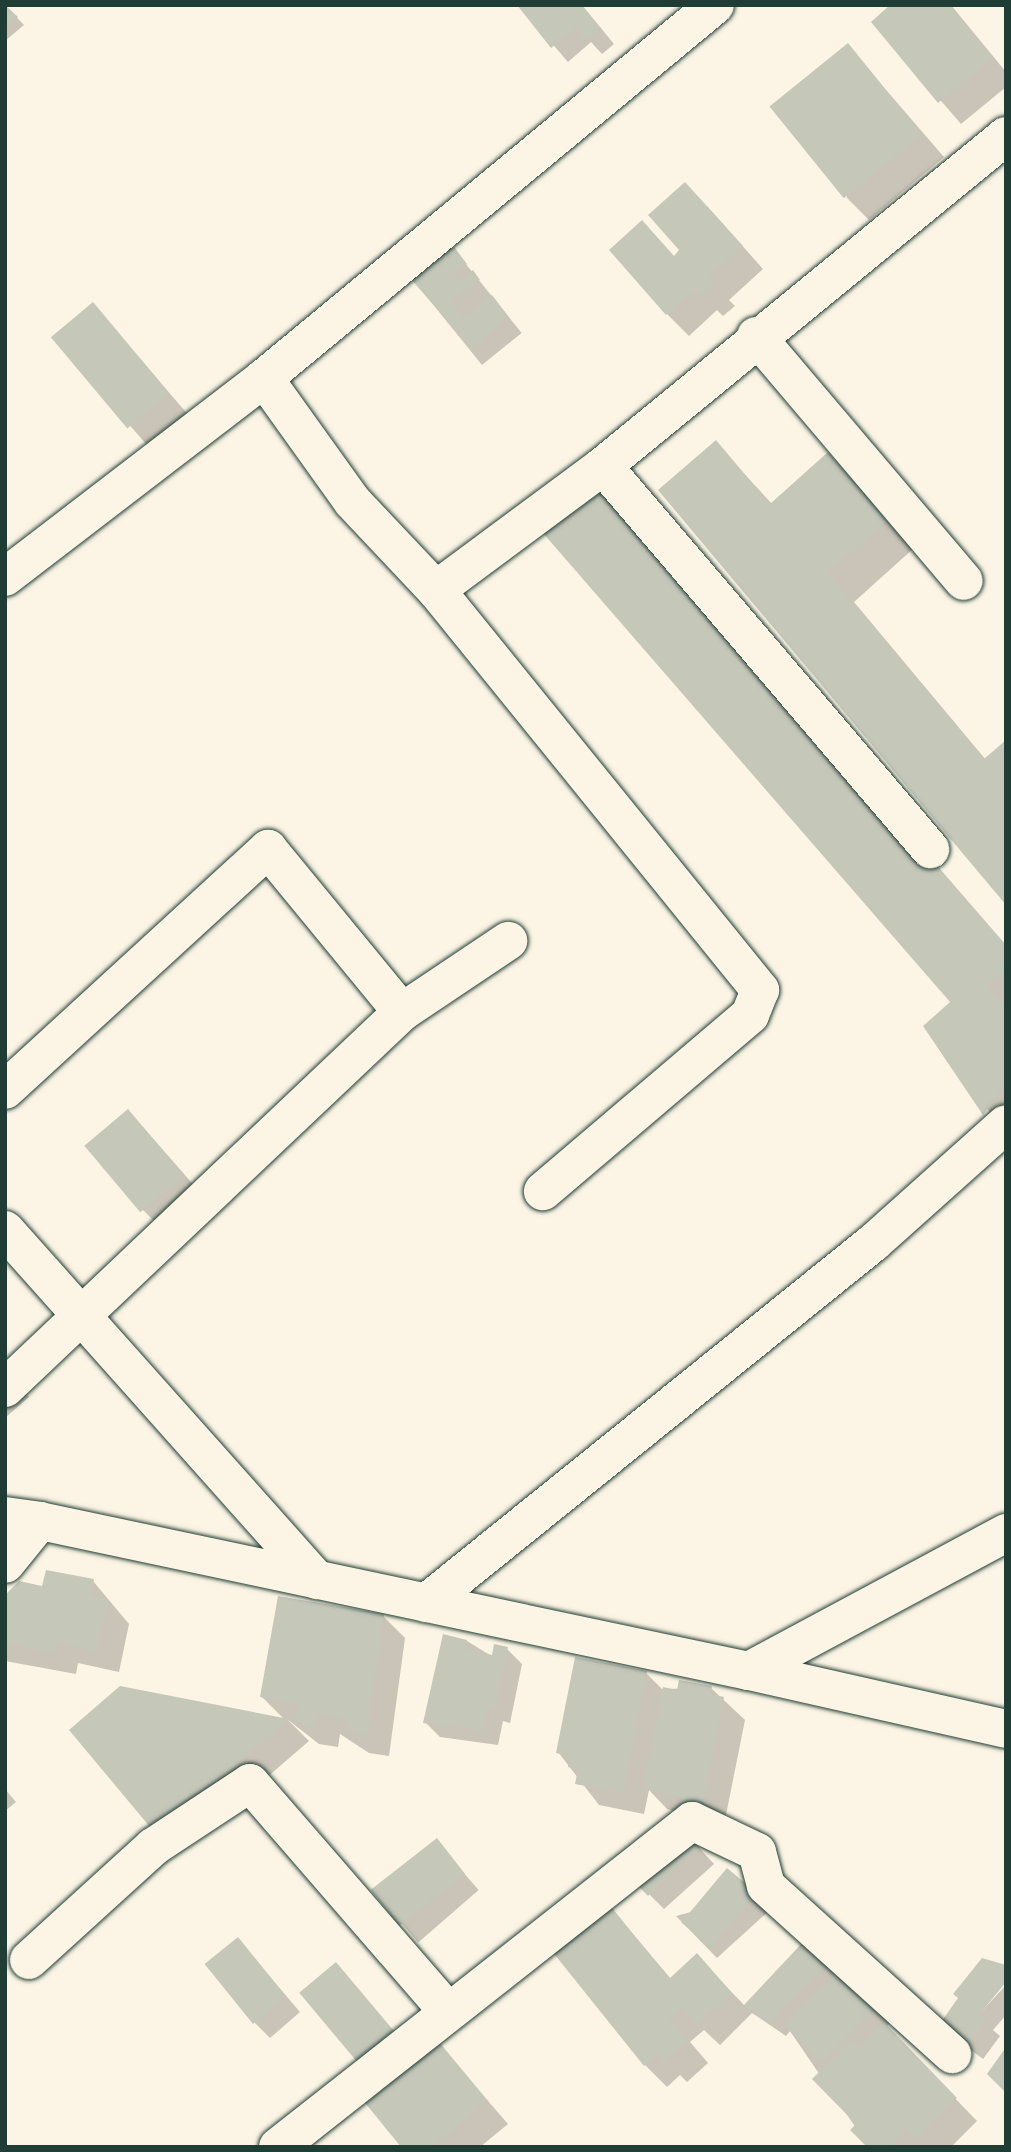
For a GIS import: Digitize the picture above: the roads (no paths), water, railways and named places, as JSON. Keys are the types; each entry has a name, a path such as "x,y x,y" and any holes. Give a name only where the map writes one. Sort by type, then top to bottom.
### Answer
{"street":[{"path":"5,576 264,377 715,5"},
{"path":"436,590 603,466 756,336 1006,136"},
{"path":"756,336 964,581"},
{"path":"264,377 352,501 436,590 760,990 750,1015 543,1191"},
{"path":"603,466 930,849"},
{"path":"5,1090 268,849 402,1012"},
{"path":"5,1388 86,1316 402,1012 508,941"},
{"path":"426,1603 873,1243 1006,1124"},
{"path":"5,1230 86,1316 317,1580"},
{"path":"5,1564 22,1518 749,1671 1006,1729"},
{"path":"749,1671 1006,1533"},
{"path":"29,1961 153,1847 250,1783 446,2009"},
{"path":"278,2147 446,2009 692,1821 757,1852 766,1886 953,2054"}]}
